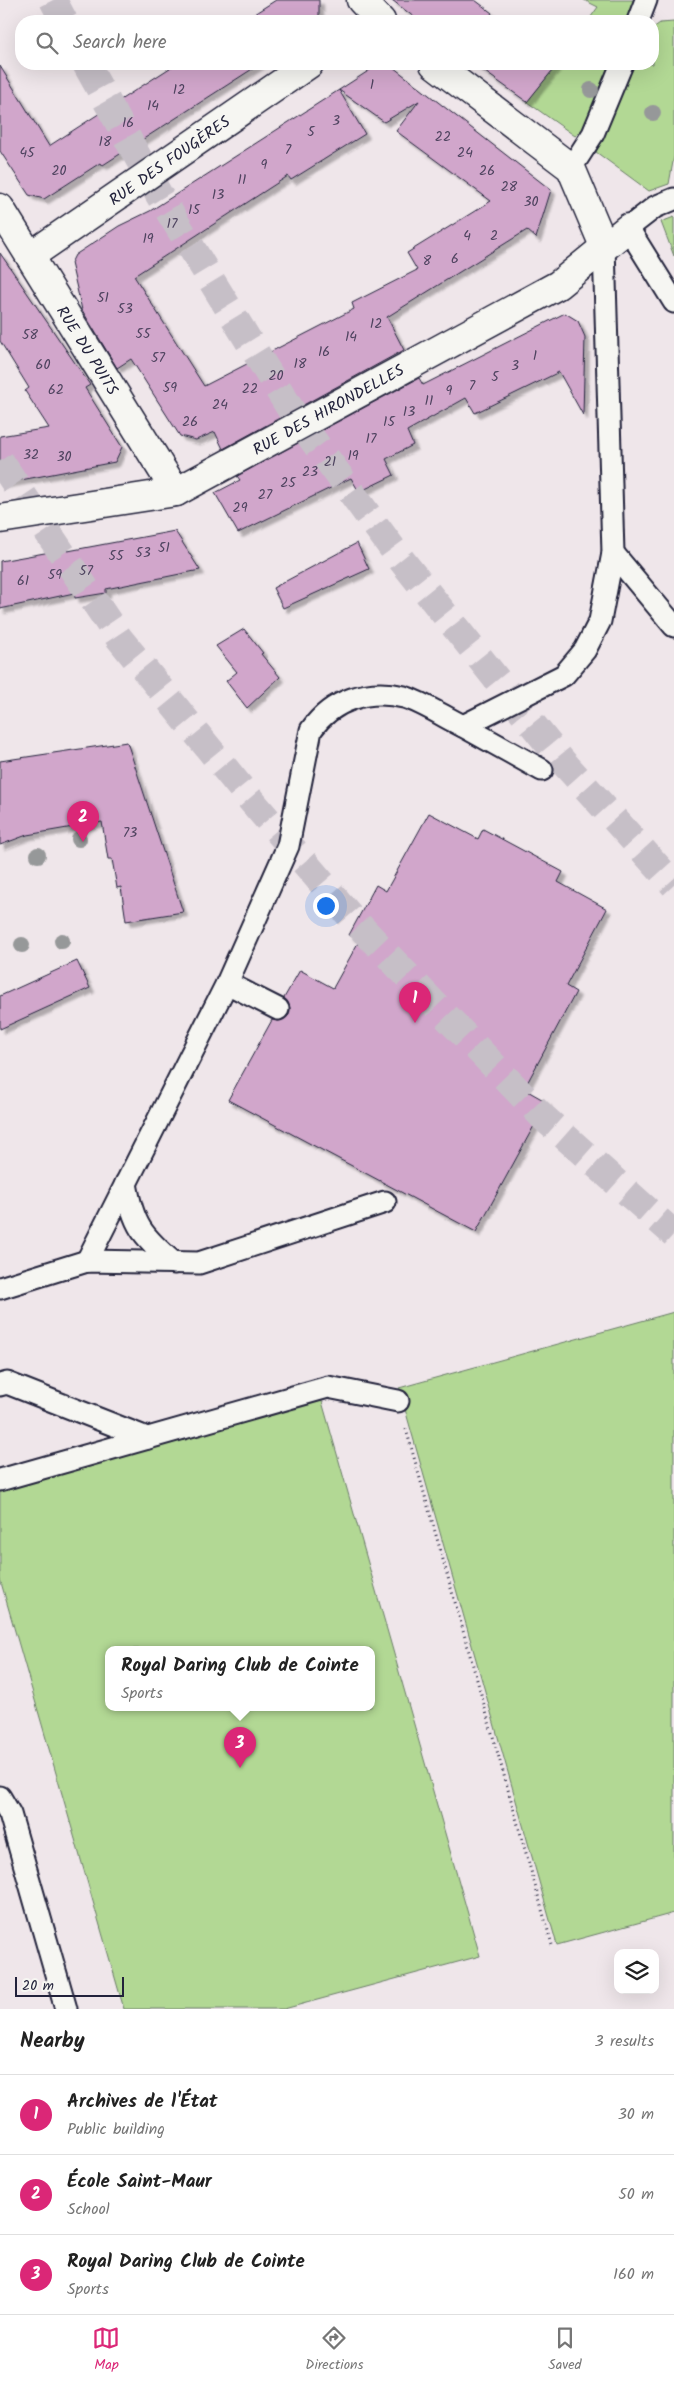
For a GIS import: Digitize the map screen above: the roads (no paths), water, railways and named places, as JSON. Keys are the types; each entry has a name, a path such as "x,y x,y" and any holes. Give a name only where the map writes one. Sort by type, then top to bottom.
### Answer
{"street":[{"name":"RUE DES FOUGÈRES","path":"30,256 300,70"},
{"path":"442,70 571,168 604,246"},
{"name":"RUE DU PUITS","path":"0,208 176,492"},
{"name":"RUE DES HIRONDELLES","path":"0,519 176,492 558,285 628,228"}],"lane":[{"path":"640,15 646,0"},
{"path":"571,168 592,134 619,70"},
{"path":"674,199 655,207 628,228 674,302"},
{"path":"463,726 564,675 585,650 600,621 613,553 604,246"},
{"path":"613,553 674,626"},
{"path":"87,1261 227,983 288,846 311,730 320,716 355,696 376,694 404,698 463,726 542,770"},
{"path":"227,983 278,1008"},
{"path":"126,1183 130,1207 139,1227 150,1243 174,1263"},
{"path":"0,1288 87,1261 199,1263 385,1202"},
{"path":"0,1384 7,1383 147,1438"},
{"path":"0,1480 328,1386 398,1401"},
{"path":"0,1797 10,1814 66,2009"}],"tunnel":[{"path":"53,0 61,15"},
{"path":"89,70 159,195 291,410 395,552 562,761 674,885"},
{"path":"0,461 119,638 245,793 351,917 543,1117 674,1234"}],"place":[{"name":"École Saint-Maur","path":"83,842"},
{"name":"Archives de l'État","path":"415,1023"},
{"name":"Royal Daring Club de Cointe","path":"240,1768"}]}
